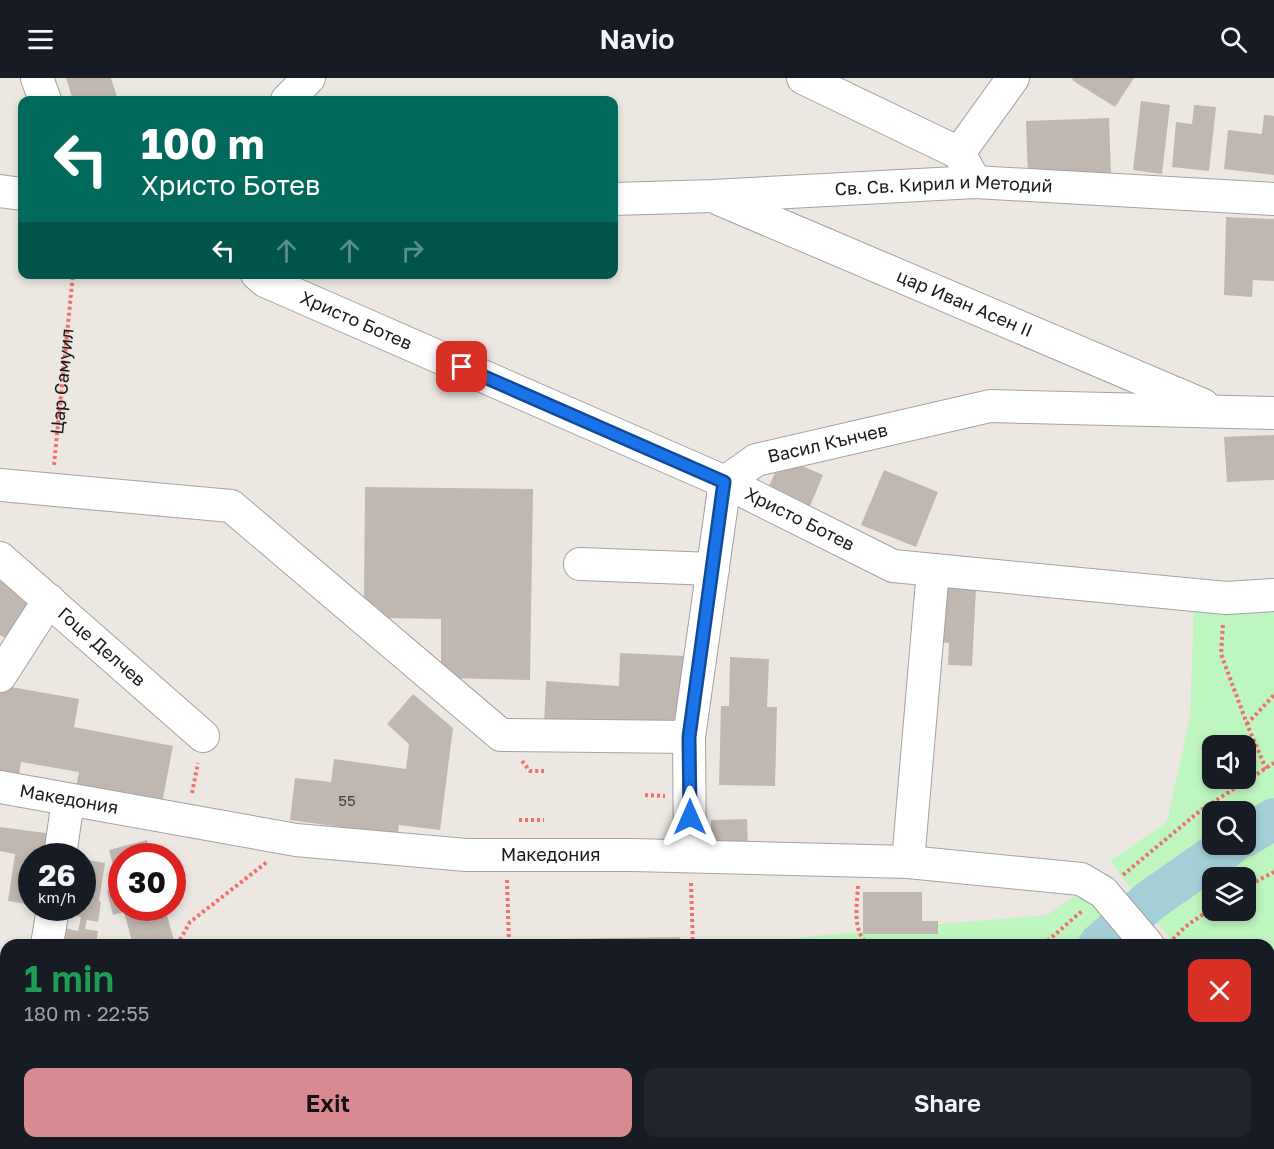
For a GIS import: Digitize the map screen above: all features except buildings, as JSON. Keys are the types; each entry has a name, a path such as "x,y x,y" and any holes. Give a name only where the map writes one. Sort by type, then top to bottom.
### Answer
{"street":[{"path":"37,78 44,96"},
{"path":"291,96 309,78"},
{"path":"803,78 959,153 975,183"},
{"path":"959,153 1013,78"},
{"name":"Св. Св. Кирил и Методий","path":"618,199 975,183 1274,199"},
{"path":"0,191 18,193"},
{"name":"цар Иван Асен II","path":"712,196 1217,411"},
{"name":"Христо Ботев","path":"263,279 724,482 893,566 1226,598 1274,595"},
{"name":"Васил Кънчев","path":"724,482 756,460 990,406 1274,413"},
{"path":"690,856 689,737 724,482"},
{"path":"0,485 231,506 501,735 689,737"},
{"name":"Гоце Делчев","path":"0,558 204,736"},
{"path":"580,564 713,569"},
{"path":"908,862 933,570"},
{"path":"0,676 49,600"},
{"name":"Македония","path":"0,787 296,840 466,855 690,856 908,862 1081,879 1103,892"},
{"path":"62,843 68,800"},
{"path":"1103,892 1143,939"},
{"path":"48,939 50,921"}],"path":[{"name":"Цар Самуил","path":"51,489 72,279"},
{"path":"1221,654 1266,769"},
{"path":"1247,724 1274,695"},
{"path":"187,821 204,736"},
{"path":"1050,939 1201,810 1274,763"},
{"path":"519,820 544,820"},
{"path":"180,939 190,922 296,840"},
{"path":"507,856 509,939"},
{"path":"690,856 693,939"},
{"path":"859,861 856,918 862,939"},
{"path":"1256,881 1274,872"},
{"path":"1172,939 1202,915"}],"green space":[{"path":"1274,602 1274,939 1170,939 1110,861 1167,822 1190,717 1194,605"},
{"path":"1088,886 1110,922 1090,939 788,939 903,927 1047,915"}],"waterway":[{"path":"1256,830 1274,819"},
{"path":"1106,939 1151,900 1215,855"}],"route":[{"path":"462,367 724,482 689,737 690,817"}]}
